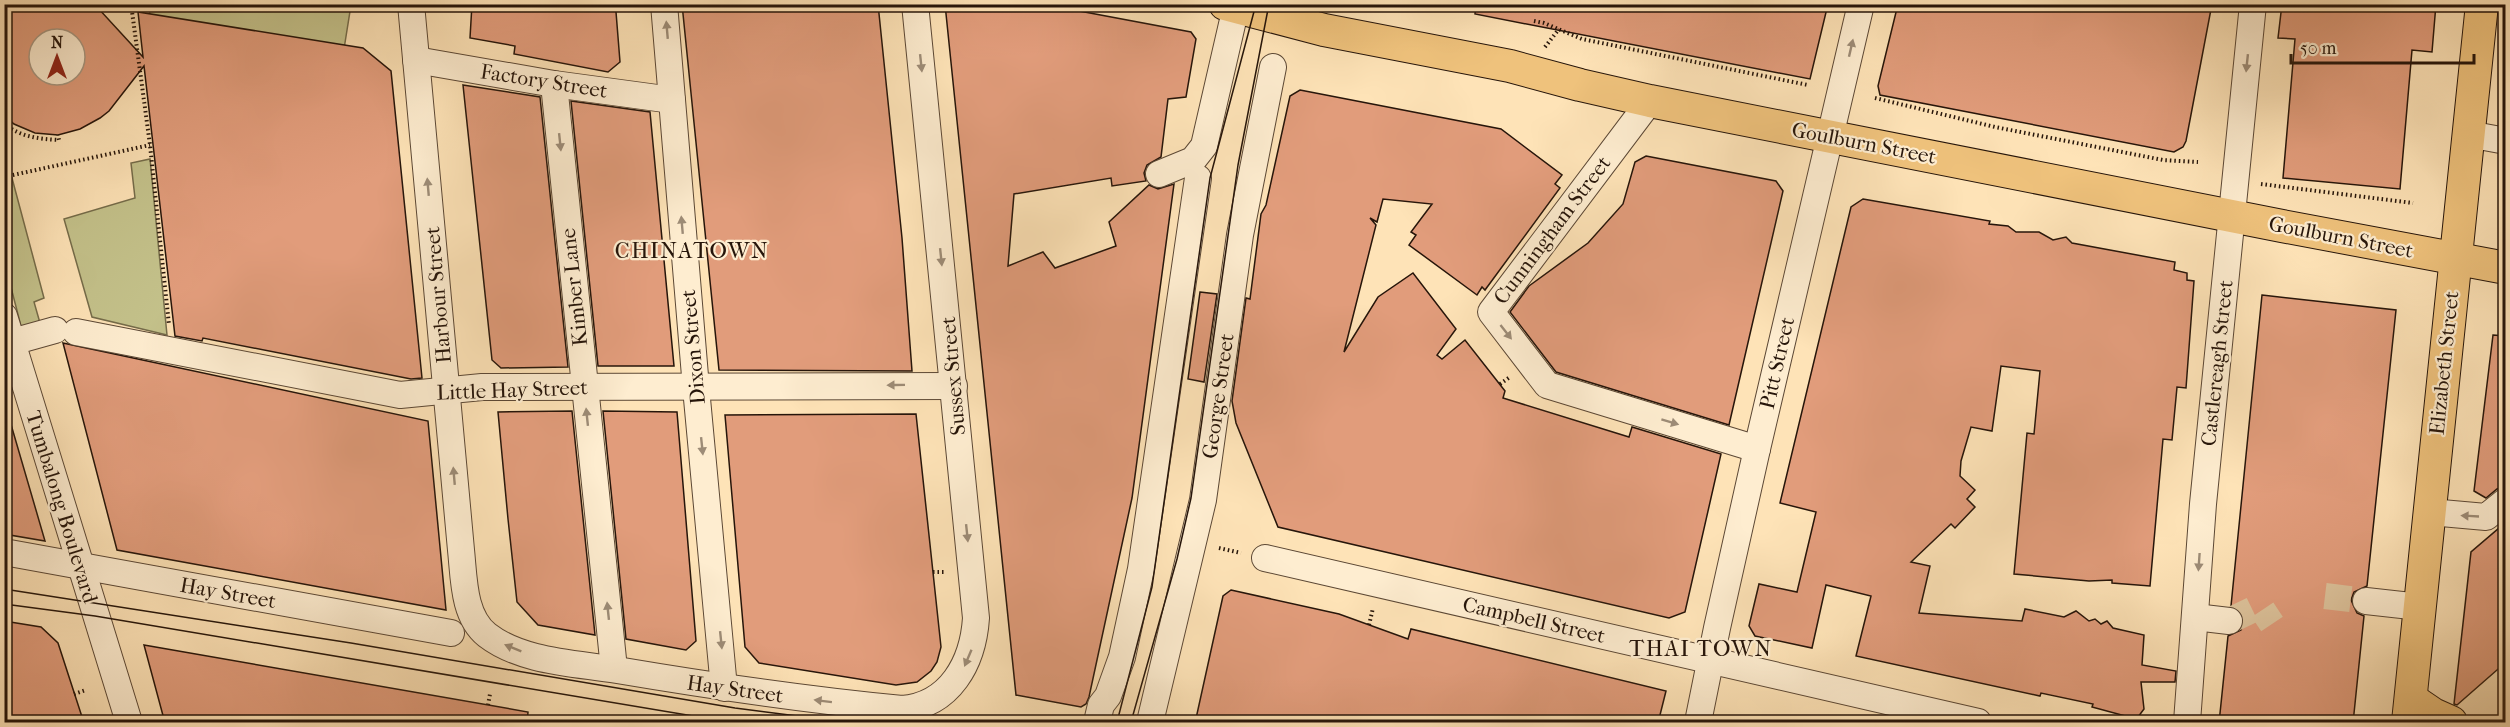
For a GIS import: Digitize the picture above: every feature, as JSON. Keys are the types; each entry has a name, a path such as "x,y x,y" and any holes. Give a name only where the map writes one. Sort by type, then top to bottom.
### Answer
{"main road":[{"name":"Elizabeth Street","path":"2409,711 2482,4"},
{"name":"Goulburn Street","path":"1231,6 1324,30 1510,66 1580,86 1650,101 2505,268"},
{"path":"2409,711 2433,714 2451,723"}],"street":[{"name":"Harbour Street","path":"411,4 464,581 473,618 486,634 526,654 570,662"},
{"name":"Dixon Street","path":"664,4 724,688"},
{"name":"Sussex Street","path":"902,709 917,708 936,698 959,675 973,646 976,618 915,4"},
{"name":"Pitt Street","path":"1698,723 1756,449 1861,4"},
{"name":"Castlereagh Street","path":"2187,723 2204,492 2253,4"},
{"path":"1159,174 1193,160 1204,146 1231,6"},
{"name":"Factory Street","path":"416,60 554,84 672,100"},
{"name":"George Street","path":"1150,723 1203,500 1240,235 1273,67"},
{"name":"Kimber Lane","path":"554,84 614,669"},
{"name":"Cunningham Street","path":"1650,101 1491,312 1547,385 1756,449"},
{"path":"2468,134 2505,141"},
{"path":"1097,723 1101,705 1108,696 1122,657 1141,569 1198,178"},
{"name":"Tumbalong Boulevard","path":"4,316 129,723"},
{"name":"Little Hay Street","path":"12,342 66,331 400,395 482,387 954,386"},
{"path":"2430,512 2486,517 2505,501"},
{"name":"Hay Street","path":"4,552 451,633"},
{"name":"Campbell Street","path":"1265,558 1978,723"},
{"path":"2366,601 2420,607"},
{"path":"2195,617 2229,621"},
{"name":"Hay Street","path":"570,662 724,688 902,709"}],"path":[{"path":"131,4 150,145 171,351"},
{"path":"1534,21 1582,39 1808,85"},
{"path":"1544,48 1559,29"},
{"path":"1875,98 2163,160 2198,162"},
{"path":"4,124 15,133 39,139 59,140 58,135"},
{"path":"4,177 150,145"},
{"path":"2260,184 2413,203"},
{"path":"933,572 944,572"},
{"path":"1369,625 1374,605"},
{"path":"74,694 86,690"},
{"path":"488,705 490,694"}],"shaded area":[{"path":"149,5 351,5 344,49 150,17"},
{"path":"150,159 167,335 92,317 64,219 135,198 131,163"},
{"path":"12,178 44,298 34,302 42,330 23,334 5,264 4,180"}],"building":[{"path":"16,4 91,4 98,8 143,57 138,12 363,48 391,71 422,378 411,379 203,338 202,341 175,336 144,66 109,111 80,129 58,135 35,133 14,124 4,115 4,14"},
{"path":"472,4 604,4 616,12 620,62 608,72 514,54 515,46 470,38"},
{"path":"682,4 878,4 902,238 912,371 719,370"},
{"path":"945,4 1042,4 1191,32 1196,39 1186,97 1168,99 1161,157 1147,165 1144,173 1146,181 1112,186 1111,178 1014,194 1008,266 1043,252 1055,268 1116,246 1109,222 1149,185 1158,189 1174,184 1132,498 1089,697 1086,704 1081,707 1016,695"},
{"path":"1476,4 1828,4 1810,79 1475,14"},
{"path":"1898,4 2212,4 2186,141 2183,147 2174,152 1880,95 1878,86"},
{"path":"2282,4 2436,4 2432,52 2412,50 2400,189 2283,178 2295,39 2278,38"},
{"path":"463,85 540,97 568,367 501,368 492,360"},
{"path":"1300,90 1501,129 1562,175 1555,184 1560,188 1485,290 1482,287 1477,295 1409,245 1416,235 1411,232 1432,204 1383,199 1377,222 1370,218 1376,225 1344,352 1378,297 1413,273 1456,329 1437,355 1442,359 1465,340 1505,391 1503,398 1629,437 1632,427 1721,454 1685,612 1669,618 1278,527 1236,423 1232,401 1246,298 1250,299 1261,214 1266,205 1290,96"},
{"path":"571,101 650,112 674,366 598,366"},
{"path":"1646,156 1776,181 1783,191 1729,425 1556,372 1510,312 1529,286 1588,243 1623,204 1635,162"},
{"path":"1863,199 1990,221 1989,224 2008,226 2016,232 2039,232 2053,240 2066,237 2072,243 2175,262 2174,270 2187,273 2187,280 2194,281 2186,388 2177,387 2172,440 2163,439 2150,586 2112,583 2112,580 2089,581 2014,574 2027,433 2034,434 2040,371 2001,366 1992,431 1971,427 1961,461 1960,476 1975,490 1967,499 1975,507 1955,528 1951,524 1911,562 1930,566 1919,613 2022,621 2025,609 2064,617 2076,611 2089,621 2095,619 2101,624 2107,621 2113,628 2144,635 2142,665 2176,671 2175,682 2141,682 2144,709 2138,717 2129,717 2092,707 2093,704 2041,693 2040,696 1856,656 1871,596 1826,585 1812,648 1755,636 1749,626 1759,584 1797,592 1816,512 1780,503 1851,207"},
{"path":"1200,292 1217,294 1204,382 1188,379"},
{"path":"2262,295 2396,310 2367,586 2354,592 2351,600 2357,613 2364,616 2353,723 2219,723 2228,636 2241,630 2244,622 2238,609 2231,606"},
{"path":"2493,335 2505,336 2505,486 2486,498 2474,491"},
{"path":"63,343 428,421 446,610 117,550"},
{"path":"572,411 595,635 538,625 517,602 508,519 498,412"},
{"path":"603,411 677,412 696,641 686,650 626,639"},
{"path":"916,414 941,647 937,662 931,671 917,682 896,685 759,663 745,647 725,415"},
{"path":"4,421 10,421 45,541 4,534"},
{"path":"2505,523 2505,663 2457,705 2454,704 2471,552"},
{"path":"1231,590 1339,614 1408,639 1411,629 1666,691 1658,723 1195,723 1223,596"},
{"path":"4,621 41,627 58,643 84,723 4,723"},
{"path":"144,645 528,712 527,723 165,723"}],"tunnel":[{"path":"2325,596 2366,601"},
{"path":"2229,621 2260,606 2272,624"}],"tram line":[{"path":"1117,722 1152,587 1210,178 1256,4"},
{"path":"1131,722 1177,559 1191,498 1238,165 1269,4"},
{"path":"4,589 351,643 735,708 844,722"},
{"path":"4,604 95,616 729,722"}],"district":[{"name":"CHINATOWN","path":"692,251"},
{"name":"THAI TOWN","path":"1701,649"}]}
